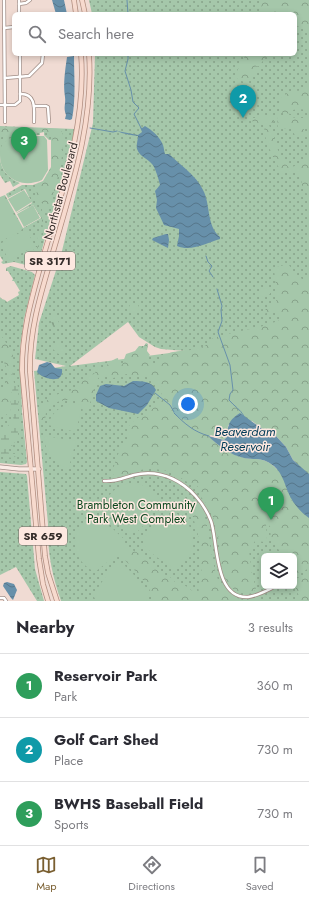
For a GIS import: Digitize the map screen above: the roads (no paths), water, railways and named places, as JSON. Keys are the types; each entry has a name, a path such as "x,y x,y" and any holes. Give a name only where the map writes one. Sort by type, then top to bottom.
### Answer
{"main road":[{"path":"74,0 76,12"},
{"path":"82,0 85,12"},
{"name":"Northstar Boulevard","path":"31,469 22,370 23,335 29,306 76,138 81,96 81,56"},
{"name":"Northstar Boulevard","path":"39,469 30,372 31,338 40,294 84,136 89,96 89,56"},
{"path":"0,467 39,469"},
{"name":"SR 659","path":"31,469 39,559 43,584 48,601"},
{"name":"SR 659","path":"39,469 48,573 57,601"}],"street":[{"path":"4,0 5,122"},
{"path":"19,0 19,12"},
{"path":"19,4 26,3 30,0"},
{"path":"4,28 12,27"},
{"path":"0,105 17,104 20,99 20,56"},
{"path":"5,78 27,77 43,62 43,56"},
{"path":"20,94 28,95 32,99 34,106 34,122"},
{"path":"34,106 48,106 49,122"},
{"path":"104,481 115,481 146,473 163,475 180,483 196,496 208,514 214,535 219,568 224,580 231,589 242,596 248,597 257,595 270,589"},
{"path":"0,598 4,598 6,601"}],"water":[{"path":"52,0 64,0 67,12 55,12"},
{"path":"74,56 74,103 72,119 70,120 65,119 64,77 67,57"},
{"path":"145,126 160,139 165,154 169,154 192,175 200,185 207,202 213,227 220,239 204,245 188,248 177,246 179,229 164,225 156,208 157,200 155,191 160,185 153,166 140,154 137,149 138,136 124,134 117,131 138,135 142,132 140,127 142,128"},
{"path":"168,234 169,240 168,248 152,240 153,238"},
{"path":"47,362 51,363 55,368 62,369 62,374 60,377 57,379 52,379 44,377 37,372 39,365"},
{"path":"133,381 143,381 149,383 156,390 147,405 138,414 109,408 96,401 96,395 100,386 106,384 124,386"},
{"name":"Beaverdam Reservoir","path":"240,413 265,431 276,436 286,447 293,460 309,474 309,518 299,510 290,496 282,476 268,462 234,455 221,447 208,436 224,440 227,437 230,423 233,418"},
{"path":"7,582 14,584 17,590 13,600 3,586 4,583"}],"waterway":[{"path":"127,0 128,12"},
{"path":"128,56 125,71 133,102 139,108 134,114 141,128"},
{"path":"90,128 113,132 117,131"},
{"path":"206,256 208,262 212,266 209,271 213,277"},
{"path":"217,289 222,306 222,321 218,332 230,365 233,390 230,394 229,400 241,411 244,416"},
{"path":"155,393 170,405 174,412"},
{"path":"174,413 190,427 209,436"}],"place":[{"name":"Golf Cart Shed","path":"243,118"},
{"name":"BWHS Baseball Field","path":"24,160"},
{"name":"Reservoir Park","path":"271,520"}],"park label":[{"name":"Brambleton Community Park West Complex","path":"136,512"}]}
